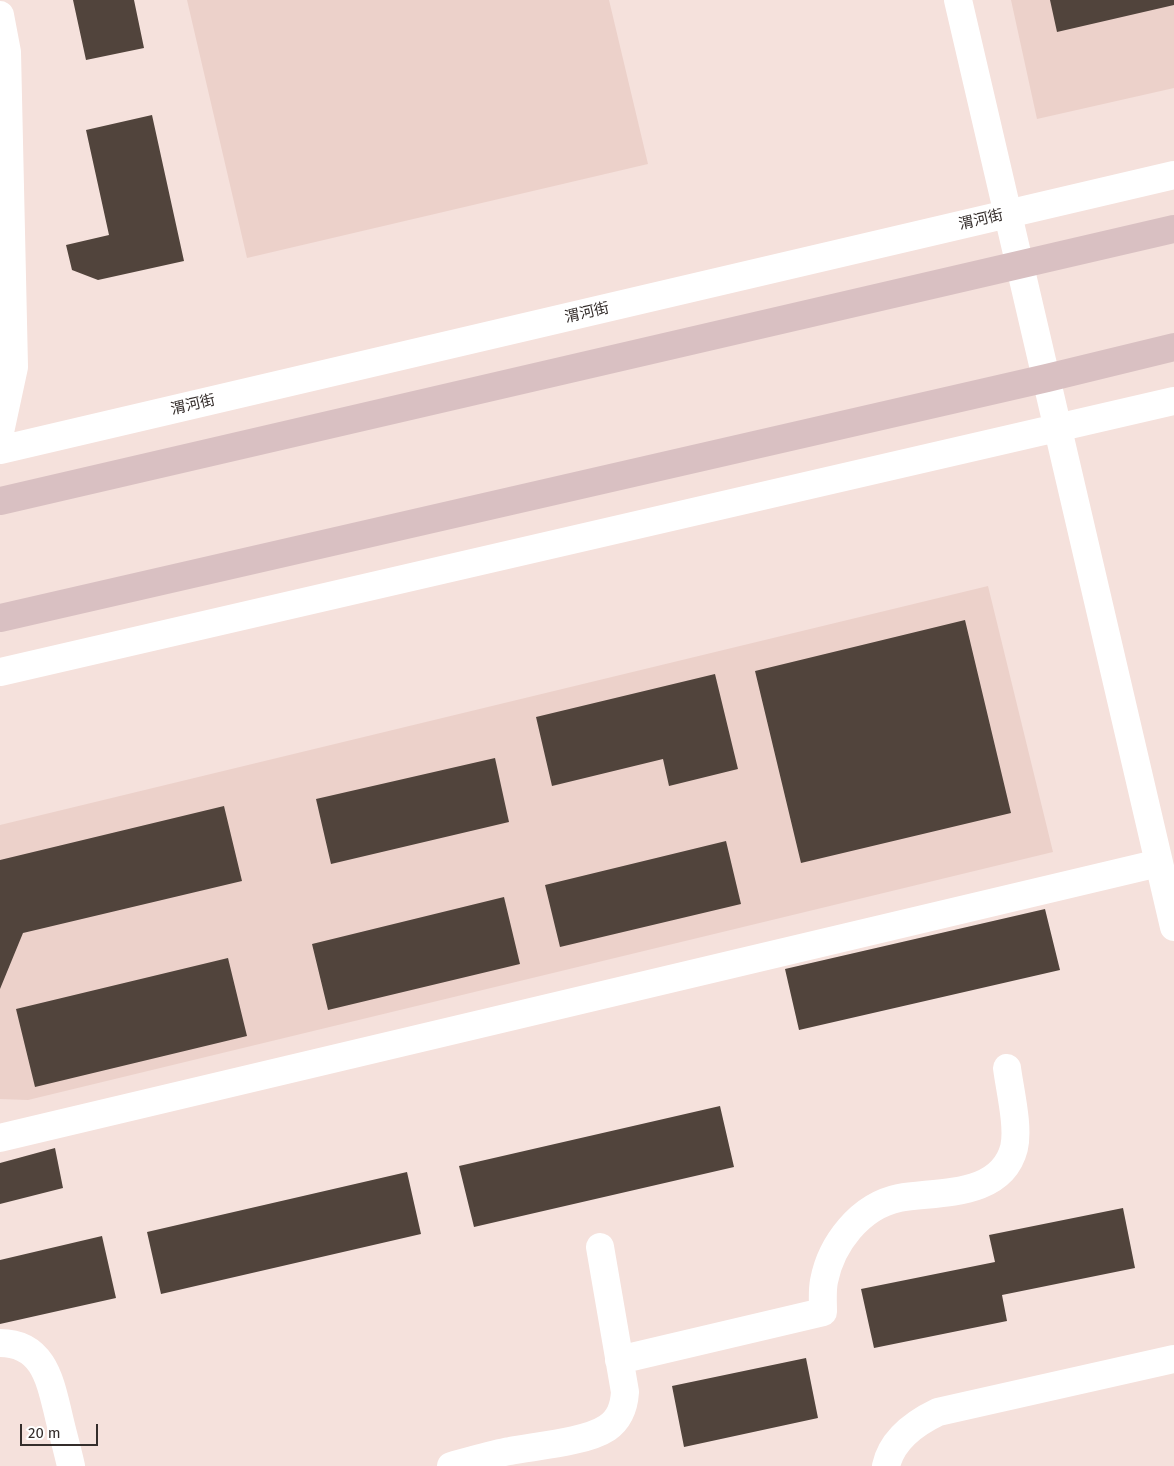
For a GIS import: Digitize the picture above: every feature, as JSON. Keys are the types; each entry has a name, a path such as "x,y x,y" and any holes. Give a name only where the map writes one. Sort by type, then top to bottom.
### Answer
{"main road":[{"path":"0,501 1174,229"},
{"path":"0,618 1047,378 1174,347"}],"street":[{"path":"958,0 1174,927"},
{"path":"0,14 7,52 14,367 0,432"},
{"name":"渭河街","path":"0,450 1174,175"},
{"path":"0,672 1174,401"},
{"path":"0,1138 1159,863"},
{"path":"619,1360 823,1312 823,1282 832,1254 848,1230 870,1210 897,1198 949,1192 985,1184 998,1175 1008,1163 1014,1149 1015,1133 1007,1068"},
{"path":"451,1466 510,1451 553,1456 605,1429 621,1414 625,1392 600,1247"},
{"path":"0,1343 8,1343 25,1349 39,1360 49,1375 71,1466"},
{"path":"886,1466 899,1439 916,1423 938,1412 1174,1359"}],"shaded area":[{"path":"187,0 609,0 648,164 247,258"},
{"path":"1011,0 1174,0 1174,88 1037,119"},
{"path":"988,586 1053,852 28,1100 0,1099 0,825"}],"building":[{"path":"73,0 134,0 144,48 86,60"},
{"path":"1050,0 1174,0 1174,5 1057,32"},
{"path":"152,115 184,261 98,280 72,270 66,245 109,235 86,130"},
{"path":"965,620 1011,813 801,863 755,671"},
{"path":"715,674 738,769 669,786 663,759 552,786 536,717"},
{"path":"495,758 509,822 331,864 316,799"},
{"path":"224,806 242,881 23,933 0,989 0,860"},
{"path":"726,841 741,904 560,947 545,885"},
{"path":"504,897 520,964 328,1010 312,944"},
{"path":"1045,909 1060,970 799,1030 785,969"},
{"path":"228,958 247,1036 35,1087 16,1009"},
{"path":"720,1106 734,1167 474,1227 459,1166"},
{"path":"55,1148 63,1188 0,1204 0,1163"},
{"path":"407,1172 421,1234 161,1294 147,1232"},
{"path":"1123,1208 1135,1268 1002,1295 1007,1321 874,1348 861,1289 995,1262 989,1235"},
{"path":"102,1236 116,1298 0,1324 0,1260"},
{"path":"806,1358 818,1418 684,1447 672,1386"}]}
